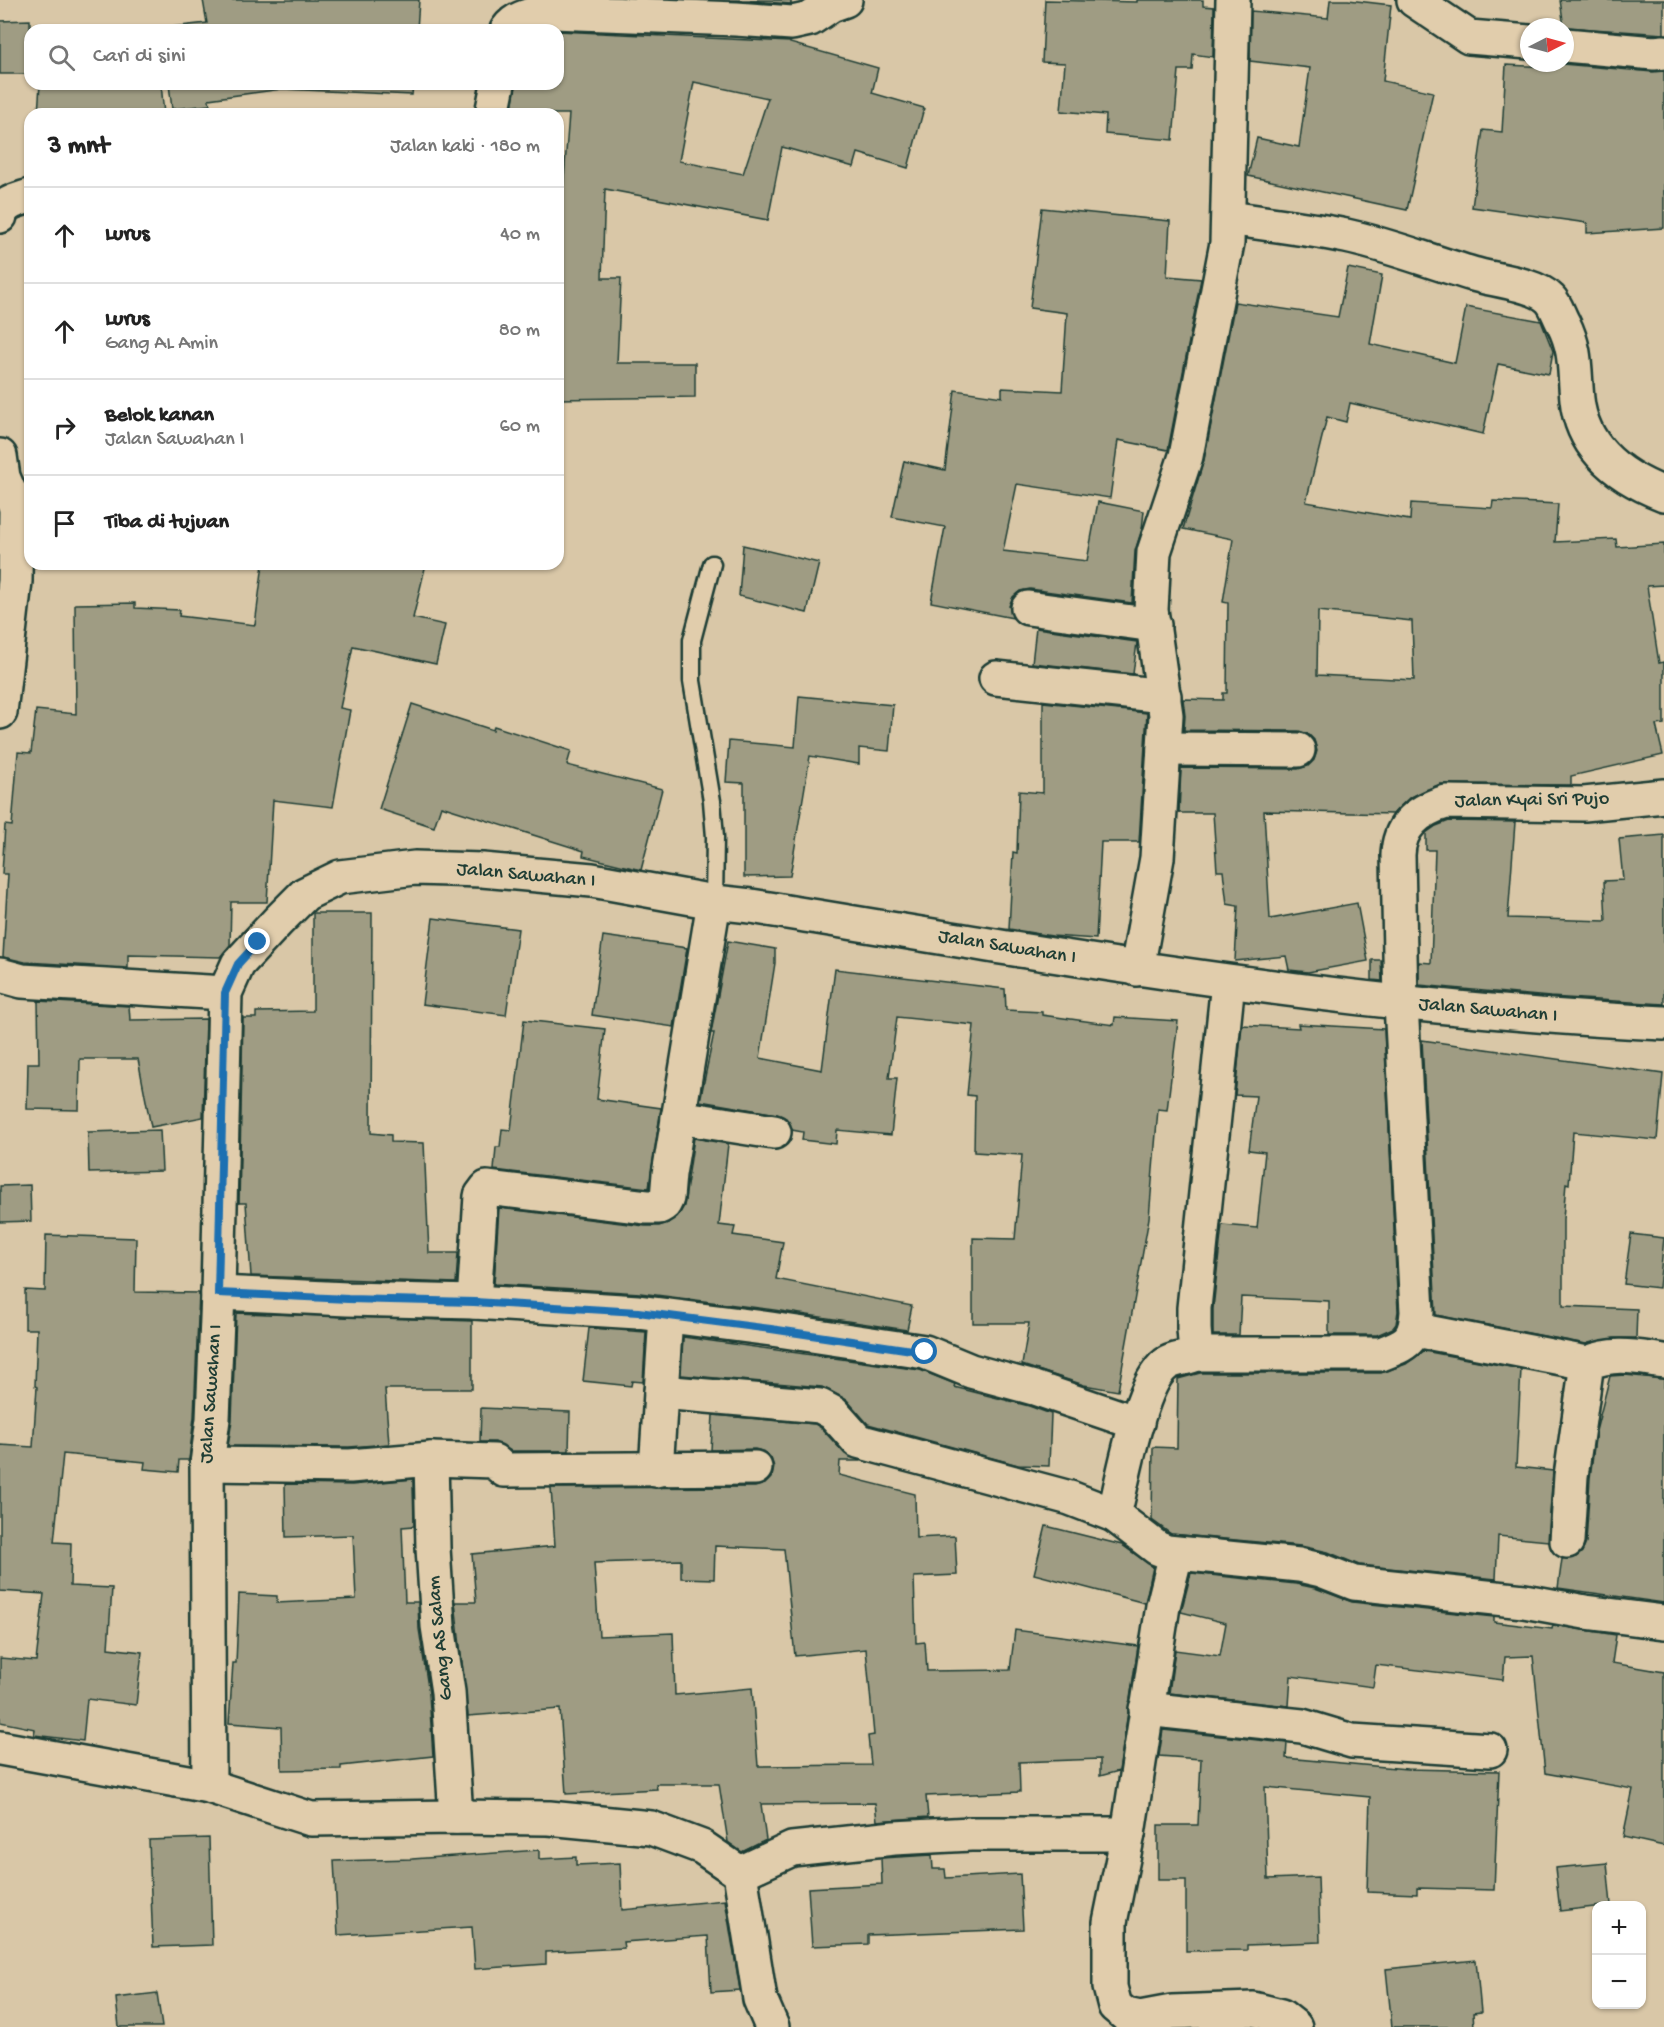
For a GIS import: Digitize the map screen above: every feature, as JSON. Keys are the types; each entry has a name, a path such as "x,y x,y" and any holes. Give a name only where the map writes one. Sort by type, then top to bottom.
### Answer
{"street":[{"path":"514,24 532,14 553,12 792,23 810,19 831,5 845,0"},
{"path":"1137,969 1158,858 1166,715 1151,610 1154,552 1186,456 1227,243 1233,0"},
{"path":"1414,0 1469,37 1520,41"},
{"path":"1574,46 1664,52"},
{"path":"493,108 497,90"},
{"path":"0,216 1,210 10,203 24,198"},
{"path":"1229,218 1347,236 1473,274 1538,290 1551,300 1569,335 1576,366 1577,399 1581,421 1592,445 1622,472 1645,487 1664,494"},
{"path":"0,456 3,477 23,503 0,712"},
{"path":"1028,608 1154,625"},
{"path":"996,678 1164,696"},
{"path":"1164,749 1298,750"},
{"name":"Jalan Kyai Sri Pujo","path":"1416,1330 1417,1312 1401,1003 1399,845 1407,825 1417,814 1430,806 1446,801 1584,804 1664,796"},
{"name":"Jalan Sawahan I","path":"208,1786 207,1464 213,1419 218,1293 225,993 238,964 305,894 340,877 415,868 482,870 592,880 714,902 1228,982 1561,1019 1664,1023"},
{"path":"474,1302 481,1196 488,1188 647,1207 659,1207 664,1204 667,1198 678,1117 714,902"},
{"path":"0,975 22,981 225,993"},
{"path":"1196,1354 1194,1308 1228,982"},
{"path":"678,1117 774,1132"},
{"path":"218,1293 474,1302 638,1312 771,1329 925,1352 971,1371 1034,1388 1137,1423"},
{"path":"656,1470 666,1316"},
{"path":"1114,1515 1137,1423 1148,1390 1167,1363 1196,1354 1381,1354 1407,1343 1416,1330 1587,1363 1605,1356 1621,1355 1664,1361"},
{"path":"1566,1541 1571,1476 1587,1363"},
{"path":"661,1392 820,1406 833,1413 858,1441 1070,1498 1114,1515 1157,1548 1176,1554 1299,1565 1321,1570 1354,1583 1524,1600 1585,1612 1664,1622"},
{"path":"207,1464 350,1466 431,1459 494,1461 504,1470 755,1468"},
{"name":"Gang AS Salam","path":"431,1459 432,1548 438,1626 448,1692 456,1817"},
{"path":"1176,1554 1163,1606 1128,1834 1110,1922 1110,1987 1114,2006 1126,2015 1140,2018 1172,2012 1253,2009 1281,2016 1295,2027"},
{"path":"1146,1709 1302,1726 1352,1741 1490,1750"},
{"path":"0,1748 208,1786 311,1819 549,1818 651,1828 702,1847 740,1873 760,1999 772,2027"},
{"path":"740,1873 792,1849 894,1838 971,1834 1128,1834"}],"lane":[{"path":"712,564 692,640 692,681 716,837 714,902"}],"building":[{"path":"203,0 419,0 417,24 198,24 207,23"},
{"path":"737,0 791,0 791,4"},
{"path":"1045,0 1137,2 1137,0 1203,0 1203,6 1214,7 1213,57 1193,54 1192,70 1179,70 1173,140 1105,134 1106,115 1061,111 1065,63 1042,62"},
{"path":"1330,0 1391,5 1383,81 1433,92 1407,210 1248,176 1257,138 1299,147 1310,68 1250,61 1251,11 1328,18"},
{"path":"1560,0 1664,0 1664,34 1574,28 1574,18 1563,18"},
{"path":"30,20 30,24 24,24 24,74 0,74 0,21"},
{"path":"564,31 790,42 878,68 872,93 924,108 908,168 858,153 854,167 782,147 768,220 605,189 602,278 621,278 617,363 695,363 695,397 564,399 564,178 569,114 564,114 564,108 512,108 515,90 564,90","holes":["694,82 768,98 743,174 679,161"]},
{"path":"1506,65 1520,66 1520,72 1574,72 1574,65 1664,71 1664,228 1587,233 1587,223 1472,207 1483,130 1502,132"},
{"path":"40,90 162,90 163,108 38,108"},
{"path":"170,90 275,90 209,99 210,105 172,108"},
{"path":"304,90 412,90 412,95"},
{"path":"1042,208 1170,221 1167,276 1201,279 1168,450 1118,440 1110,498 1017,484 1003,551 1087,561 1098,502 1144,511 1142,529 1135,551 1132,603 1030,589 1020,591 1013,597 1009,606 1013,618 931,602 945,527 892,517 904,461 945,470 955,390 1002,397 1002,388 1062,391 1067,313 1030,308"},
{"path":"1348,268 1382,275 1370,344 1455,363 1466,307 1541,321 1553,351 1549,374 1498,364 1483,434 1350,403 1346,422 1327,417 1306,502 1410,520 1411,503 1492,508 1493,501 1558,504 1555,542 1616,539 1617,547 1664,544 1664,585 1647,586 1659,663 1664,662 1664,724 1656,725 1663,755 1571,776 1571,785 1440,784 1409,798 1393,814 1264,811 1270,919 1357,903 1368,961 1308,972 1289,970 1286,956 1235,961 1238,906 1227,904 1223,871 1217,871 1213,813 1179,813 1181,768 1298,769 1308,766 1314,760 1317,751 1314,740 1308,734 1299,731 1184,730 1183,699 1223,700 1223,693 1227,693 1228,603 1223,602 1233,539 1183,529 1204,460 1235,302 1338,317","holes":["1318,611 1412,621 1414,680 1317,675"]},
{"path":"743,545 819,563 807,613 739,596"},
{"path":"262,570 425,570 413,618 445,625 436,664 353,646 340,708 350,710 333,807 273,800 267,902 231,902 230,945 220,957 128,955 128,968 25,962 3,957 8,874 2,874 5,825 12,826 18,752 31,753 36,710 76,714 75,604 135,603 135,608 180,610 179,616 255,625"},
{"path":"1036,628 1137,642 1133,674 1032,663"},
{"path":"799,696 893,705 889,751 859,748 859,764 810,756 790,876 744,877 744,783 726,782 729,741 795,747"},
{"path":"1043,702 1147,713 1139,842 1101,842 1096,939 1052,936 1009,929 1013,852 1017,853 1019,791 1043,793"},
{"path":"412,704 493,730 494,726 571,751 567,765 662,789 641,870 583,856 584,851 441,806 434,827 379,809"},
{"path":"1449,821 1515,822 1508,918 1606,921 1604,881 1623,880 1619,839 1664,835 1664,1004 1550,997 1419,985 1419,962 1431,963 1435,850 1426,850 1426,833"},
{"path":"313,913 372,913 371,1133 391,1135 391,1142 424,1143 429,1253 458,1253 456,1283 251,1276 246,1203 239,1203 243,1018 256,1018 256,1012 313,1011"},
{"path":"433,918 518,929 506,1015 422,1004"},
{"path":"603,936 687,948 674,1027 592,1015"},
{"path":"728,941 775,949 775,963 760,1058 822,1070 835,969 1005,989 1006,1010 1042,1012 1042,1015 1114,1025 1115,1017 1178,1021 1167,1110 1158,1109 1149,1218 1118,1391 1084,1385 1022,1365 1029,1323 973,1323 973,1238 1015,1239 1022,1155 974,1152 975,1096 967,1095 974,1025 897,1017 889,1078 897,1078 891,1135 837,1130 836,1144 802,1140 803,1132 792,1130 786,1118 777,1114 700,1101 714,1033 711,1033"},
{"path":"1372,960 1381,960 1382,981 1372,980"},
{"path":"38,1001 129,1006 130,1020 206,1019 203,1117 151,1127 138,1059 80,1059 79,1110 27,1109 28,1063 39,1063"},
{"path":"524,1020 605,1029 597,1099 661,1108 649,1188 494,1170 496,1147 500,1147 502,1129 511,1130"},
{"path":"1298,1024 1384,1029 1398,1311 1396,1324 1393,1328 1377,1335 1329,1335 1329,1301 1241,1297 1239,1335 1213,1335 1213,1309 1222,1225 1257,1228 1265,1152 1249,1150 1256,1096 1235,1095 1242,1025 1299,1028"},
{"path":"1422,1040 1663,1074 1657,1140 1573,1132 1569,1184 1566,1183 1563,1219 1563,1306 1637,1309 1636,1338 1614,1338 1586,1344 1436,1315"},
{"path":"160,1130 162,1171 89,1173 88,1132"},
{"path":"694,1138 728,1144 719,1225 735,1227 733,1235 783,1242 776,1279 912,1306 907,1330 640,1293 494,1284 499,1208 645,1226 659,1226 668,1223 680,1213 684,1206"},
{"path":"30,1185 31,1221 0,1222 0,1186"},
{"path":"1631,1234 1664,1238 1659,1288 1624,1284"},
{"path":"46,1235 136,1238 135,1292 199,1293 194,1417 189,1460 179,1460 178,1472 144,1469 145,1462 63,1454 54,1542 71,1543 70,1586 112,1588 108,1648 142,1652 136,1705 87,1699 83,1741 34,1735 35,1729 0,1722 0,1658 36,1661 44,1594 0,1591 0,1445 33,1447 37,1387 35,1386 37,1329 25,1329 25,1290 45,1291"},
{"path":"236,1313 472,1321 472,1389 385,1389 389,1444 349,1447 228,1446 232,1420"},
{"path":"589,1328 646,1332 643,1382 632,1381 631,1386 583,1381"},
{"path":"683,1337 920,1370 955,1384 954,1387 1029,1406 1051,1414 1049,1466 1018,1465 868,1424 847,1400 822,1387 681,1375"},
{"path":"1424,1351 1521,1369 1516,1467 1553,1471 1548,1541 1498,1536 1496,1579 1359,1565 1328,1552 1301,1546 1171,1534 1152,1520 1153,1447 1177,1448 1178,1379 1200,1373 1381,1373 1406,1364"},
{"path":"1625,1375 1664,1379 1664,1603 1558,1588 1562,1559 1576,1557 1582,1552 1586,1543 1596,1431 1610,1376"},
{"path":"481,1408 570,1412 569,1451 511,1451 495,1442 480,1442"},
{"path":"713,1415 815,1424 845,1454 861,1461 840,1461 839,1475 915,1494 916,1538 955,1536 957,1575 914,1577 916,1643 925,1642 927,1671 1010,1670 1015,1630 1138,1646 1119,1771 1100,1776 1100,1759 1019,1762 1020,1792 926,1796 928,1817 877,1821 875,1803 761,1804 766,1840 742,1852 728,1842 719,1784 656,1784 657,1789 566,1794 560,1709 468,1716 455,1602 476,1602 472,1554 555,1546 551,1488 755,1487 765,1484 772,1477 774,1467 771,1458 765,1452 755,1449 711,1450","holes":["715,1546 784,1549 795,1656 866,1649 874,1735 868,1736 871,1765 758,1766 752,1688 675,1695 673,1633 599,1636 594,1563 681,1560 681,1578 714,1579"]},
{"path":"413,1479 414,1526 402,1527 405,1602 418,1602 419,1629 429,1694 433,1756 341,1766 341,1769 282,1770 281,1727 229,1723 233,1663 236,1663 239,1594 277,1596 277,1603 356,1599 353,1535 286,1537 285,1484 352,1485"},
{"path":"1046,1526 1122,1545 1153,1567 1145,1603 1034,1574"},
{"path":"1191,1573 1296,1584 1315,1588 1352,1602 1494,1617 1494,1622 1552,1629 1553,1625 1616,1635 1612,1663 1664,1672 1664,1846 1623,1837 1633,1789 1545,1773 1533,1656 1505,1657 1503,1680 1376,1665 1373,1687 1291,1676 1289,1706 1169,1693 1175,1650 1220,1656 1226,1623 1181,1612"},
{"path":"1163,1730 1287,1743 1286,1758 1407,1769 1499,1771 1494,1890 1417,1888 1417,1894 1367,1892 1370,1797 1265,1787 1268,1879 1318,1877 1320,1942 1247,1945 1247,1950 1186,1951 1186,1880 1158,1880 1158,1825 1198,1825 1201,1759 1159,1756"},
{"path":"209,1838 212,1945 153,1947 149,1840"},
{"path":"539,1850 539,1859 576,1857 576,1865 620,1863 622,1910 725,1900 740,1990 711,1992 708,1936 623,1942 624,1948 546,1952 546,1964 475,1969 472,1927 338,1935 334,1861 412,1859"},
{"path":"932,1855 933,1869 945,1869 946,1878 1020,1874 1023,1929 868,1935 868,1944 812,1946 808,1888 882,1884 881,1858"},
{"path":"1607,1863 1611,1901 1592,1901 1592,1907 1560,1911 1555,1868"},
{"path":"1476,1960 1481,2012 1473,2013 1474,2027 1392,2027 1386,1969"},
{"path":"157,1993 162,2027 119,2027 116,1998"}],"route":[{"path":"258,942 238,964 225,993 218,1293 474,1302 638,1312 925,1352"}]}
